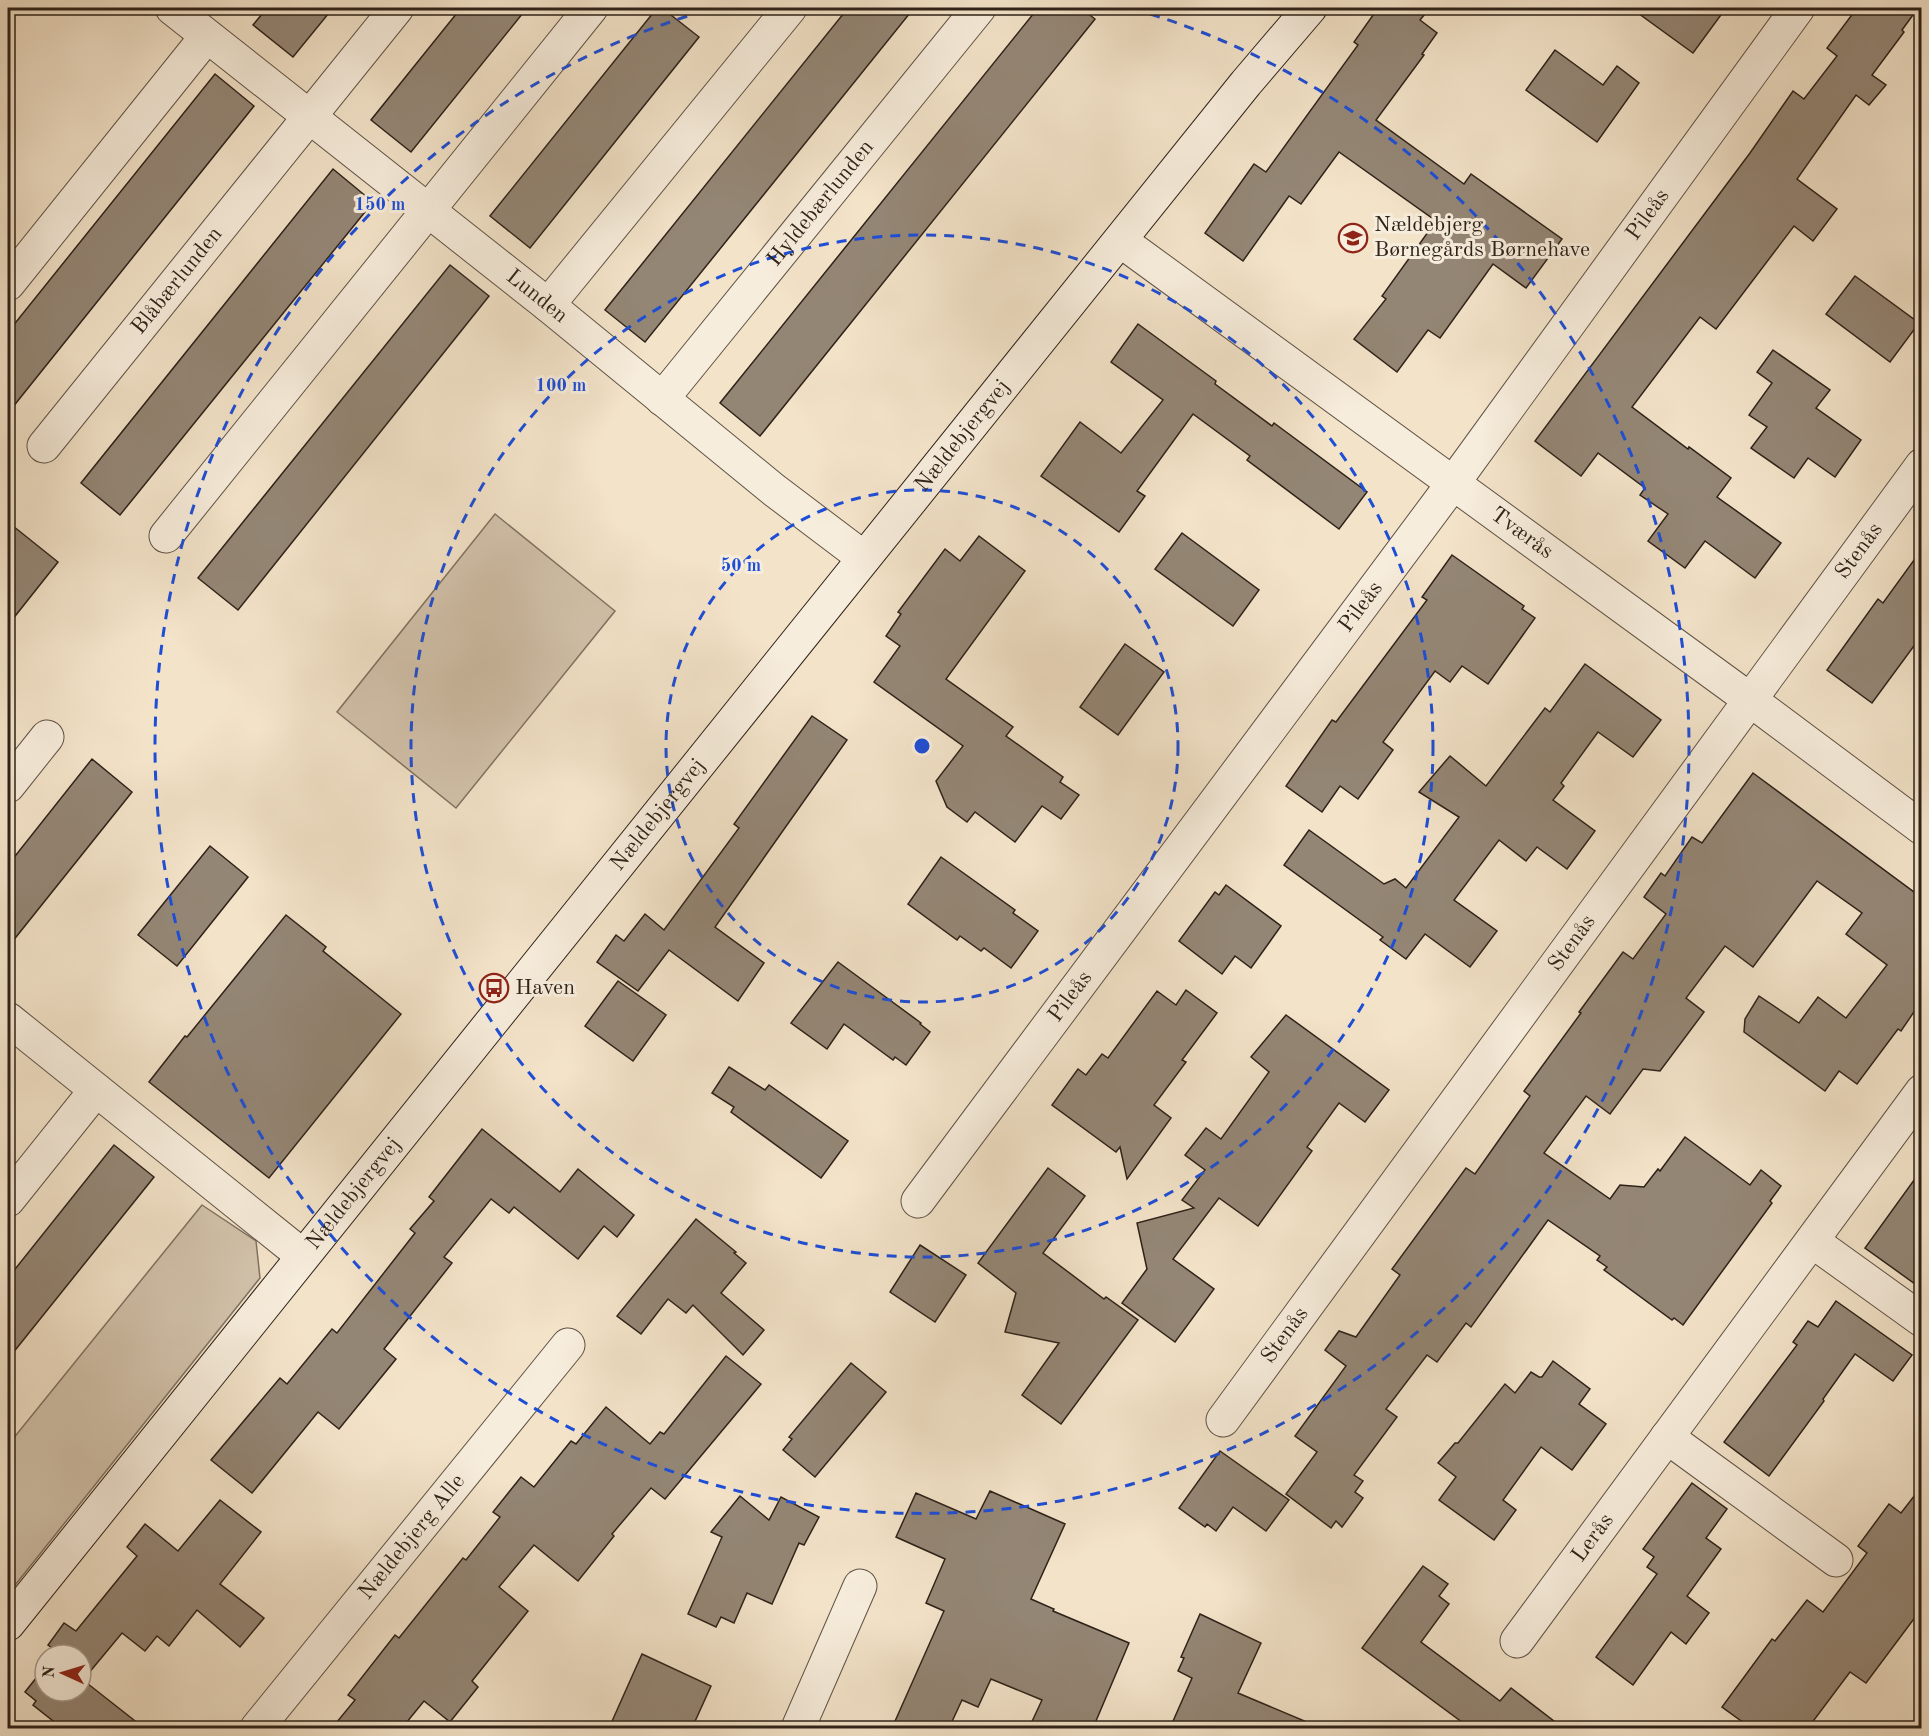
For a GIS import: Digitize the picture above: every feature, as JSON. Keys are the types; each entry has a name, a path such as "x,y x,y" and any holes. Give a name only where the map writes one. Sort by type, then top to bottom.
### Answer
{"street":[{"path":"309,116 397,8"},
{"path":"166,536 591,8"},
{"path":"548,305 790,8"},
{"name":"Hyldebærlunden","path":"662,399 979,8"},
{"name":"Nældebjergvej","path":"8,1624 1246,83 1310,8"},
{"name":"Pileås","path":"918,1201 1454,482 1798,8"},
{"path":"8,284 189,17"},
{"name":"Lunden","path":"189,17 774,490 864,558"},
{"name":"Blåbærlunden","path":"44,446 309,116"},
{"name":"Tværås","path":"1121,241 1454,482 1922,828"},
{"name":"Stenås","path":"1222,1420 1922,465"},
{"path":"8,786 47,737"},
{"path":"8,1019 303,1256"},
{"path":"8,1200 96,1090"},
{"name":"Lerås","path":"1517,1641 1922,1091"},
{"path":"1812,1241 1922,1320"},
{"name":"Nældebjerg Alle","path":"257,1728 568,1345"},
{"path":"1667,1437 1836,1560"},
{"path":"798,1728 860,1586"}],"shaded area":[{"path":"495,514 615,611 456,808 337,712"},
{"path":"202,1205 256,1241 260,1278 8,1594 8,1445"}],"building":[{"path":"267,8 333,8 293,57 253,25"},
{"path":"461,8 527,8 411,152 371,120"},
{"path":"657,8 662,8 699,37 530,248 490,216"},
{"path":"848,8 914,8 645,342 605,310"},
{"path":"1038,8 1081,8 1095,19 760,436 720,403"},
{"name":"Nældebjerg Børnegårds Børnehave","path":"1378,8 1430,8 1420,20 1437,33 1422,54 1424,55 1376,120 1464,184 1471,174 1562,239 1526,288 1493,264 1440,338 1428,330 1397,372 1354,339 1386,299 1382,296 1436,221 1339,152 1301,204 1289,196 1243,261 1205,233 1254,164 1266,172 1358,45 1354,42"},
{"path":"1631,8 1726,8 1693,53"},
{"path":"1857,8 1918,8 1902,30 1904,32 1872,75 1886,85 1869,105 1856,95 1797,179 1837,209 1813,241 1794,226 1716,329 1700,317 1632,407 1731,478 1717,497 1781,543 1755,578 1705,541 1685,568 1648,541 1668,514 1640,495 1645,488 1598,453 1581,476 1535,441 1750,153 1793,91 1804,99 1837,56 1827,48"},
{"path":"1555,50 1603,85 1617,66 1639,83 1597,142 1526,90"},
{"path":"215,74 254,106 8,413 8,332"},
{"path":"333,169 373,202 120,515 81,483"},
{"path":"450,265 489,296 238,610 198,578"},
{"path":"1855,276 1919,323 1890,362 1826,314"},
{"path":"1138,324 1216,381 1215,384 1272,426 1274,423 1367,492 1339,529 1247,460 1250,456 1193,414 1137,491 1145,496 1119,532 1041,476 1080,422 1121,453 1163,400 1111,362"},
{"path":"1773,350 1830,390 1816,408 1861,440 1835,477 1808,458 1794,478 1751,448 1767,427 1749,415 1772,383 1757,372"},
{"path":"8,522 58,562 8,625"},
{"path":"1182,533 1259,590 1233,626 1155,569"},
{"path":"979,536 1025,571 946,679 1013,727 1006,736 1063,777 1060,782 1079,795 1061,819 1042,806 1015,842 975,812 967,822 947,807 936,781 963,746 874,682 900,646 886,636 901,614 898,612 945,549 960,561"},
{"path":"1922,549 1922,635 1872,703 1827,670 1878,599 1883,603"},
{"path":"1452,555 1524,606 1522,609 1535,618 1488,684 1462,666 1450,682 1435,671 1383,742 1393,750 1358,799 1340,786 1322,812 1286,786 1332,720 1336,722 1427,600 1422,597"},
{"path":"1125,644 1164,672 1118,735 1080,707"},
{"path":"1585,664 1661,720 1633,757 1598,732 1561,783 1564,786 1553,800 1595,831 1567,869 1537,847 1526,861 1499,840 1454,900 1497,931 1470,967 1425,934 1406,959 1380,940 1383,937 1284,865 1309,830 1384,884 1395,879 1406,888 1459,817 1419,792 1450,756 1486,786 1545,708 1550,712"},
{"path":"812,716 847,740 715,927 764,963 738,1001 669,950 638,991 597,962 616,935 624,941 645,914 664,930 739,828 734,824"},
{"path":"92,759 132,792 8,947 8,865"},
{"path":"1753,773 1922,898 1922,1000 1901,1031 1898,1029 1857,1084 1839,1071 1825,1091 1744,1032 1745,1019 1759,996 1799,1023 1818,997 1846,1018 1887,965 1846,934 1862,913 1817,881 1753,967 1725,946 1686,998 1704,1012 1660,1071 1643,1069 1610,1114 1586,1096 1544,1153 1610,1199 1620,1185 1644,1187 1658,1169 1660,1171 1685,1137 1750,1185 1761,1170 1781,1186 1770,1201 1772,1203 1683,1325 1674,1318 1672,1320 1604,1270 1607,1267 1597,1260 1600,1256 1548,1220 1471,1327 1466,1323 1437,1362 1427,1355 1386,1409 1397,1417 1354,1475 1363,1481 1355,1492 1363,1498 1342,1527 1336,1521 1331,1528 1286,1494 1317,1452 1295,1436 1346,1366 1325,1350 1339,1331 1356,1337 1400,1275 1392,1269 1466,1168 1475,1174 1530,1096 1524,1091 1581,1013 1579,1012 1623,952 1633,959 1666,914 1644,897 1661,873 1665,876 1692,837 1702,843"},
{"path":"210,846 248,877 177,966 138,935"},
{"path":"941,857 1015,910 1013,913 1038,931 1011,968 984,948 981,951 960,936 957,940 908,904"},
{"path":"1226,885 1281,926 1251,968 1235,956 1222,974 1179,941 1215,892 1219,895"},
{"path":"286,915 326,947 323,951 401,1014 269,1178 149,1082"},
{"path":"838,962 930,1032 906,1065 895,1057 893,1060 844,1024 827,1049 791,1023"},
{"path":"618,981 666,1015 633,1061 585,1026"},
{"path":"1186,990 1217,1013 1182,1060 1186,1062 1154,1105 1171,1118 1127,1179 1120,1147 1116,1152 1052,1105 1078,1069 1086,1075 1102,1054 1108,1058 1157,991 1176,1005"},
{"path":"1286,1015 1389,1090 1365,1122 1339,1103 1307,1147 1312,1151 1258,1226 1219,1198 1173,1259 1214,1289 1175,1342 1122,1303 1147,1269 1137,1223 1194,1208 1182,1200 1205,1170 1185,1155 1206,1128 1221,1139 1269,1072 1251,1057"},
{"path":"729,1067 765,1090 769,1085 848,1141 821,1178 731,1112 734,1107 712,1093"},
{"path":"482,1129 560,1192 578,1169 634,1215 617,1237 604,1226 578,1259 514,1207 509,1213 491,1199 444,1257 452,1263 384,1349 396,1359 339,1429 318,1412 252,1493 211,1460 280,1378 287,1384 332,1329 337,1333 415,1233 410,1229 434,1201 429,1197"},
{"path":"114,1145 154,1177 8,1359 8,1278"},
{"path":"1048,1168 1085,1196 1043,1253 1104,1299 1106,1297 1138,1320 1061,1424 1022,1395 1059,1343 1005,1332 1016,1293 978,1263"},
{"path":"1922,1169 1922,1289 1865,1248"},
{"path":"696,1219 746,1263 721,1293 764,1330 743,1355 693,1305 686,1313 668,1299 641,1334 617,1316"},
{"path":"920,1245 966,1275 935,1322 890,1292"},
{"path":"1836,1301 1912,1355 1893,1381 1855,1354 1769,1476 1724,1442 1797,1345 1793,1342 1808,1321 1818,1327"},
{"path":"726,1356 761,1384 665,1499 651,1488 612,1534 614,1536 578,1581 534,1545 499,1587 528,1611 472,1681 478,1687 450,1722 424,1701 402,1728 332,1728 355,1700 348,1695 395,1635 399,1638 463,1558 466,1560 500,1517 493,1512 521,1477 534,1487 571,1441 576,1444 606,1407 650,1444 660,1432 664,1434"},
{"path":"1553,1361 1590,1389 1579,1404 1606,1424 1572,1470 1541,1447 1503,1500 1516,1510 1494,1540 1439,1500 1456,1477 1438,1463 1455,1443 1458,1443 1505,1384 1515,1393 1531,1372 1542,1377"},
{"path":"851,1363 886,1392 815,1477 783,1450 792,1439 789,1437"},
{"path":"1220,1451 1289,1500 1266,1531 1233,1507 1216,1531 1207,1524 1205,1527 1179,1508"},
{"path":"1692,1483 1727,1509 1706,1538 1721,1549 1687,1596 1709,1613 1686,1644 1671,1632 1633,1685 1596,1657 1657,1574 1647,1567 1654,1557 1643,1549"},
{"path":"1922,1486 1922,1608 1866,1683 1850,1672 1808,1728 1751,1728 1722,1707 1772,1639 1775,1641 1807,1600 1823,1612 1867,1553 1858,1546 1889,1504 1901,1513"},
{"path":"990,1491 1065,1524 1031,1599 1054,1609 1053,1611 1129,1643 1093,1728 1029,1728 1042,1700 991,1679 978,1707 962,1700 949,1728 892,1728 944,1611 926,1603 945,1559 896,1537 916,1493 976,1519"},
{"path":"740,1496 769,1520 781,1497 819,1517 804,1545 799,1543 772,1604 747,1593 734,1623 721,1617 716,1627 688,1614 722,1537 711,1532"},
{"path":"220,1500 261,1532 220,1584 264,1618 240,1647 197,1610 169,1646 157,1636 145,1651 122,1633 93,1668 93,1643 49,1643 64,1623 76,1631 137,1556 127,1547 145,1524 178,1551"},
{"path":"1423,1566 1448,1584 1439,1596 1449,1604 1421,1642 1500,1701 1511,1688 1563,1728 1470,1728 1362,1648"},
{"path":"1200,1614 1261,1643 1238,1693 1321,1728 1170,1728 1192,1678 1178,1671 1184,1658 1181,1657"},
{"path":"642,1654 711,1686 692,1728 609,1728"},
{"path":"33,1682 33,1699 25,1692"},
{"path":"93,1688 144,1728 62,1728 33,1705 34,1703 93,1703"}],"place":[{"name":"Nældebjerg Børnegårds Børnehave","path":"1353,238"},
{"name":"Haven","path":"494,988"}]}
